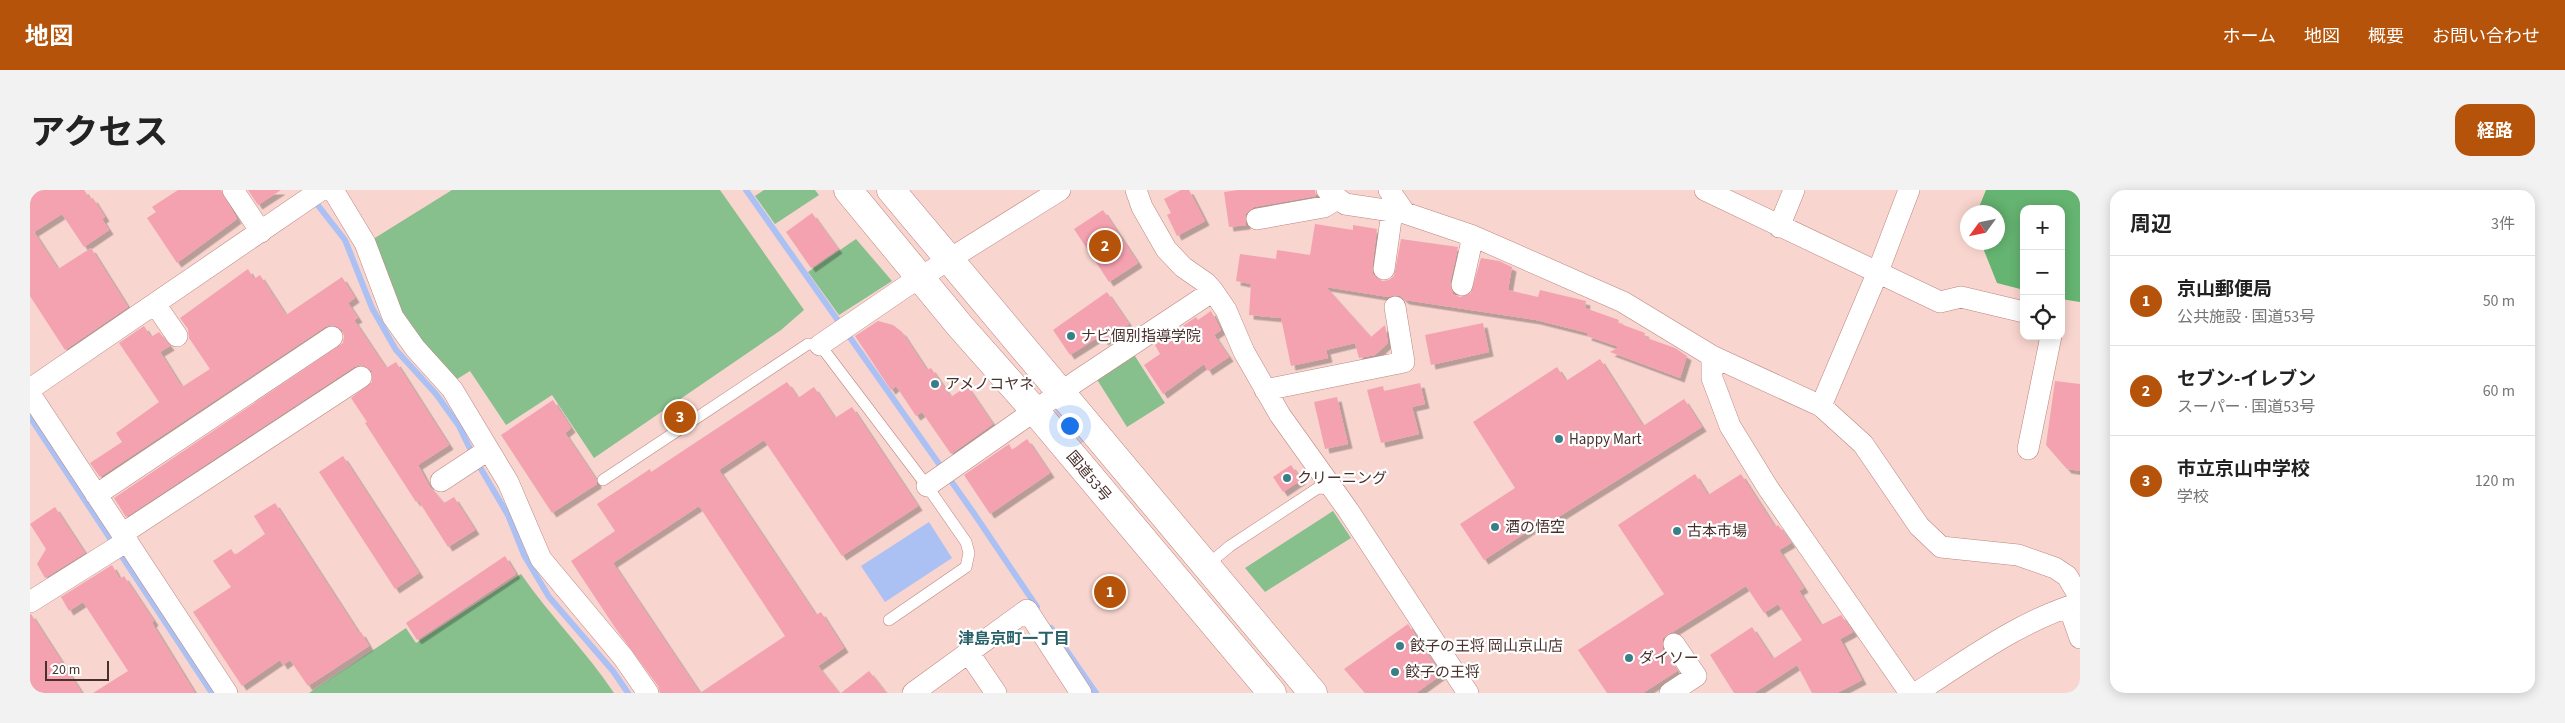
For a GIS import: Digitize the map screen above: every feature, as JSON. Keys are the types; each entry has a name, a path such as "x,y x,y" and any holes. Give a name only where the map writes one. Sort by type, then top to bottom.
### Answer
{"highway":[{"name":"国道53号","path":"848,190 920,278 1036,412 1272,693"},
{"path":"891,190 951,259 1313,693"}],"street":[{"path":"233,190 261,232"},
{"path":"333,190 365,243 393,317 415,348 452,389 480,455 508,482 541,559 622,657 648,693"},
{"path":"834,335 920,278 1060,190"},
{"path":"1136,190 1142,207 1166,249 1183,267 1206,282 1213,291 1280,415 1332,489 1468,693"},
{"path":"1384,269 1398,212 1390,190"},
{"path":"1705,190 1877,274 1940,302 1961,297 2020,311"},
{"path":"1779,227 1794,190"},
{"path":"1820,406 1877,274 1909,190"},
{"path":"1257,219 1324,207 1332,194 1345,204 1398,212 1473,236 1623,302 1712,356 1820,406 1863,444 1919,526 1941,547 2018,555 2055,568 2067,576 2076,590 2080,638"},
{"path":"30,389 312,196"},
{"path":"1462,285 1473,236"},
{"path":"940,477 1036,412 1062,392 1213,291"},
{"path":"155,304 177,336"},
{"path":"1265,390 1404,362 1394,306"},
{"path":"96,495 332,336"},
{"path":"2028,449 2050,340"},
{"path":"1712,356 1712,378 1730,426 1768,488 1910,693"},
{"path":"30,602 120,543 362,377"},
{"path":"30,394 96,495 120,543 227,693"},
{"path":"441,481 480,455"},
{"path":"1916,693 2007,635 2076,604"},
{"path":"915,692 1027,610 1081,693"},
{"path":"1670,693 1696,676 1674,644"},
{"path":"968,652 996,693"}],"lane":[{"path":"603,480 808,344 834,335 940,477 969,553 966,567 889,620"},
{"path":"1206,566 1230,546 1318,488 1332,489"}],"green space":[{"path":"452,190 720,190 804,310 781,330 594,458 552,395 506,425 470,371 454,381 397,315 370,241"},
{"path":"764,190 815,190 819,195 775,224 755,196"},
{"path":"1986,190 2080,190 2080,302 2065,300 2065,205 2020,205 2020,289 1997,283 1984,250 2005,250 2005,205 1980,205"},
{"path":"856,239 892,281 839,315 808,272"},
{"path":"1133,353 1165,403 1127,427 1096,378"},
{"path":"1333,511 1351,538 1265,592 1245,568"},
{"path":"521,574 614,693 309,693 406,628 416,643"}],"water":[{"path":"929,522 952,558 885,602 861,566"}],"building":[{"path":"30,190 84,190 90,199 93,198 105,217 102,219 109,230 84,247 62,214 34,232 58,269 91,248 128,307 65,350 30,296"},
{"path":"178,190 221,190 237,219 177,263 147,218 156,212 152,207"},
{"path":"248,190 281,190 258,205"},
{"path":"1181,190 1189,190 1205,221 1177,236 1167,215 1171,213 1164,199"},
{"path":"1238,190 1315,190 1316,196 1254,207 1245,214 1246,225 1229,227 1224,192"},
{"path":"1103,210 1138,263 1109,282 1074,229"},
{"path":"812,213 838,249 811,268 786,232"},
{"path":"1315,224 1353,230 1353,225 1377,229 1372,268 1373,274 1382,281 1389,280 1394,276 1401,239 1458,247 1450,283 1453,294 1460,297 1471,293 1481,258 1499,261 1512,267 1508,290 1538,297 1540,290 1586,301 1585,308 1619,320 1618,323 1645,333 1644,337 1675,348 1687,356 1680,378 1610,352 1619,347 1587,336 1588,333 1536,320 1405,300 1399,295 1388,297 1326,287 1371,337 1385,325 1388,343 1375,355 1359,358 1355,343 1326,350 1328,358 1291,366 1281,318 1249,315 1251,284 1236,281 1240,254 1276,259 1277,250 1310,255"},
{"path":"248,269 254,279 260,275 286,315 342,277 355,298 348,303 358,318 354,320 386,368 396,362 449,445 418,465 430,487 444,503 454,497 475,530 448,547 418,500 416,502 351,398 372,382 372,371 361,365 354,367 126,517 114,498 343,343 344,336 342,330 332,325 325,327 100,477 90,463 122,442 116,433 159,402 119,343 144,326 151,337 159,332 170,346 160,352 182,387 210,369 189,338 188,329 180,318"},
{"path":"1107,292 1129,324 1104,341 1100,336 1070,355 1053,330"},
{"path":"1211,311 1221,330 1214,335 1229,357 1208,371 1204,364 1163,394 1144,365 1160,354 1155,345 1196,317 1198,320"},
{"path":"878,321 893,325 902,332 927,370 931,368 951,397 967,386 993,424 951,454 922,412 916,416 896,386 891,390 855,336"},
{"path":"1483,323 1489,352 1431,365 1425,335"},
{"path":"1600,359 1643,426 1684,399 1702,427 1541,528 1539,524 1484,560 1460,524 1515,488 1473,422 1557,367 1566,381"},
{"path":"2055,381 2080,384 2080,471 2067,469 2046,445"},
{"path":"787,382 798,398 814,387 835,418 852,407 918,506 842,556 764,440 719,470 816,615 821,612 844,648 818,666 839,693 700,693 660,693 658,686 616,629 571,561 615,531 597,504 650,469 651,472","holes":["699,506 785,636 700,693 613,563"]},
{"path":"1420,383 1425,404 1412,407 1419,434 1381,443 1367,390 1383,386 1384,391"},
{"path":"1337,397 1348,444 1325,449 1314,402"},
{"path":"553,400 571,428 565,433 596,479 597,484 552,513 501,435"},
{"path":"1027,439 1050,473 990,514 964,475 1009,444 1012,450"},
{"path":"343,456 419,573 395,589 319,472"},
{"path":"1291,465 1301,480 1283,492 1273,477"},
{"path":"1695,474 1708,495 1741,474 1775,527 1778,525 1791,543 1779,550 1804,588 1799,591 1821,625 1841,615 1853,632 1840,639 1862,680 1837,693 1812,693 1797,665 1754,693 1734,693 1710,655 1752,627 1773,659 1802,640 1778,604 1764,613 1746,586 1663,638 1663,651 1677,671 1643,693 1607,693 1578,650 1664,594 1618,525"},
{"path":"275,503 369,646 308,686 290,660 283,665 280,660 242,686 193,612 231,587 213,561 231,549 235,555 265,534 254,516"},
{"path":"55,507 85,553 45,578 37,564 46,549 30,524"},
{"path":"505,556 516,574 417,640 406,623"},
{"path":"112,565 120,579 124,576 154,621 152,623 195,693 93,693 128,671 83,602 69,611 61,597"},
{"path":"31,614 82,693 30,693"},
{"name":"餃子の王将 岡山京山店","path":"1408,624 1441,675 1416,693 1365,693 1344,669"},
{"path":"869,671 886,693 841,693"}],"waterway":[{"path":"746,190 975,515 1037,607"},
{"path":"313,199 345,240 372,308 396,350 436,394 459,426 474,457 508,515 524,555 549,597 613,671 628,693"},
{"path":"30,417 212,693"},
{"path":"1051,628 1096,693"}],"place":[{"name":"セブン-イレブン","path":"1105,246"},
{"name":"ナビ個別指導学院","path":"1071,336"},
{"name":"アメノコヤネ","path":"935,384"},
{"name":"市立京山中学校","path":"680,417"},
{"name":"Happy Mart","path":"1559,439"},
{"name":"クリーニング","path":"1287,478"},
{"name":"酒の悟空","path":"1495,527"},
{"name":"古本市場","path":"1677,531"},
{"name":"京山郵便局","path":"1110,592"},
{"name":"餃子の王将 岡山京山店","path":"1400,646"},
{"name":"ダイソー","path":"1629,658"},
{"name":"餃子の王将","path":"1395,672"}],"district":[{"name":"津島京町一丁目","path":"1014,638"}]}
